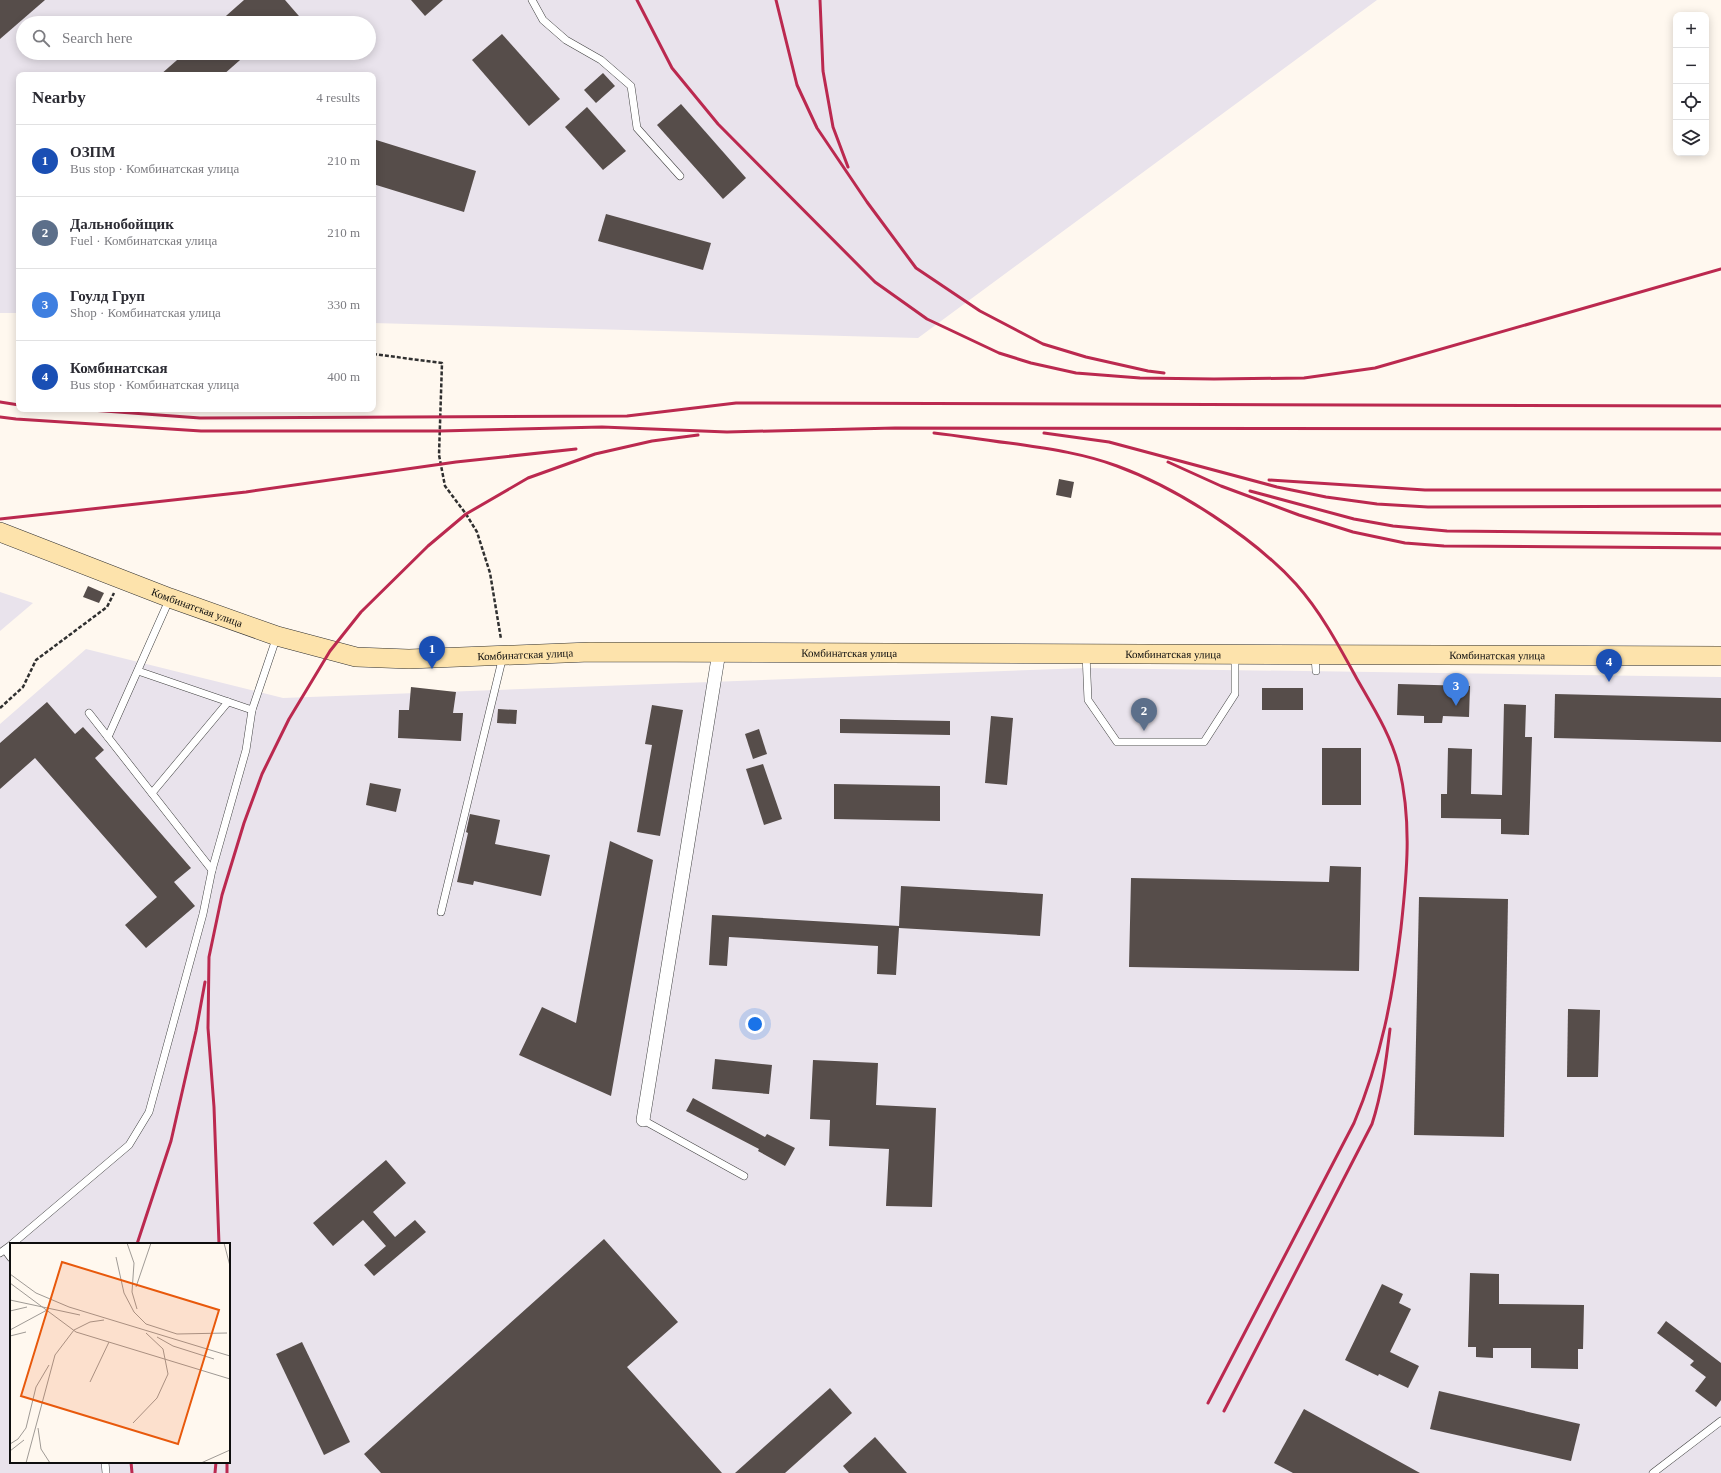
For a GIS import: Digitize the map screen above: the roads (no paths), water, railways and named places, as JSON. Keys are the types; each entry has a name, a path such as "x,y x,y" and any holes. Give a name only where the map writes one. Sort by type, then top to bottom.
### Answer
{"main road":[{"name":"Комбинатская улица","path":"0,532 122,578 170,598 278,636 349,655 383,659 590,652 1086,653 1235,655 1316,663 1721,656"}],"street":[{"path":"643,1120 719,652"}],"lane":[{"path":"532,0 543,20 566,40 601,60 631,86 637,128 680,176"},
{"path":"108,737 170,598"},
{"path":"13,1243 128,1145 149,1112 199,930 212,870 246,750 252,710 278,636"},
{"path":"1086,653 1088,700 1117,742 1204,742 1235,694 1235,655"},
{"path":"441,912 503,654"},
{"path":"138,671 252,710"},
{"path":"152,793 228,702"},
{"path":"89,713 212,870"},
{"path":"643,1120 744,1176"},
{"path":"2,1252 10,1246"},
{"path":"1653,1473 1721,1421"},
{"path":"105,1463 106,1473"}],"railway":[{"path":"637,0 672,68 718,124 875,282 927,319 999,353 1031,363 1076,373 1140,378 1304,378 1375,368 1721,269"},
{"path":"776,0 797,85 817,128 867,202 916,268 980,311 1043,344 1086,357 1148,371 1164,373"},
{"path":"820,0 823,71 833,127 848,167"},
{"path":"0,402 16,405"},
{"path":"118,412 200,418 627,416 736,403 1721,406"},
{"path":"0,417 201,431 440,431 602,427 727,432 895,428 1721,429"},
{"path":"934,433 1055,450 1105,462 1140,475 1164,487 1189,501 1236,532 1278,566 1296,584 1314,606 1381,722 1396,755 1406,808 1407,848 1405,887 1398,953 1390,1003 1379,1051 1372,1075 1354,1123 1208,1403"},
{"path":"1044,433 1109,442 1277,487 1326,497 1377,504 1428,507 1721,506"},
{"path":"219,1243 214,1107 208,1028 209,957 222,895 244,823 262,774 289,719 330,651 361,612 428,546 466,514 528,478 595,454 652,441 698,435"},
{"path":"0,519 246,492 456,462 576,449"},
{"path":"1168,462 1221,486 1299,515 1353,532 1405,543 1444,546 1721,548"},
{"path":"1269,480 1425,490 1721,490"},
{"path":"1250,491 1354,519 1393,526 1447,531 1721,534"},
{"path":"137,1243 171,1141 196,1031 205,982"},
{"path":"1224,1411 1372,1124 1381,1089 1390,1029"},
{"path":"131,1463 132,1473"},
{"path":"215,1473 216,1463"},
{"path":"227,1463 227,1473"}],"place":[{"name":"ОЗПМ","path":"432,669"},
{"name":"Комбинатская","path":"1609,682"},
{"name":"Гоулд Груп","path":"1456,706"},
{"name":"Дальнобойщик","path":"1144,731"}]}
